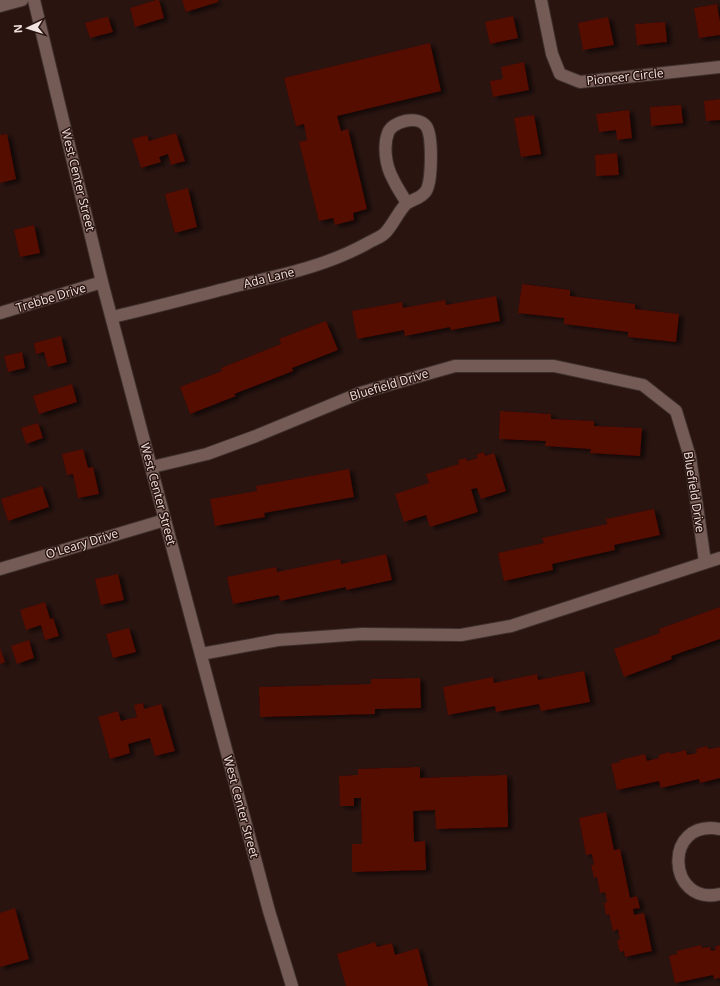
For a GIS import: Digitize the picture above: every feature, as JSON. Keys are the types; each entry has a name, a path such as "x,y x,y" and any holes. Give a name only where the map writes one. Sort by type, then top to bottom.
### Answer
{"street":[{"path":"0,6 22,0"},
{"name":"West Center Street","path":"34,0 102,282 152,467 164,520 269,911 292,986"},
{"name":"Pioneer Circle","path":"541,0 552,54 560,74 580,82 720,68"},
{"name":"Ada Lane","path":"112,318 310,268 347,254 384,234 407,203 419,199 426,191 430,179 431,154 429,132 426,125 419,121 409,120 400,122 388,131 385,142 386,156 391,177 407,203"},
{"name":"Trebbe Drive","path":"0,313 102,282"},
{"name":"Bluefield Drive","path":"152,467 207,454 256,436 360,393 454,366 554,366 643,385 676,411 690,457 705,562"},
{"name":"O'Leary Drive","path":"0,569 164,520"},
{"path":"201,654 286,639 362,634 461,635 511,626 720,558"},
{"path":"720,829 700,829 690,835 682,844 677,858 678,870 688,886 698,893 713,895 720,894"}],"building":[{"path":"159,0 164,18 135,27 130,8"},
{"path":"182,0 218,0 218,2 186,12"},
{"path":"717,4 720,22 720,35 699,38 694,8"},
{"path":"513,16 518,38 490,44 485,22"},
{"path":"108,17 113,32 90,38 85,23"},
{"path":"608,17 614,45 583,50 578,23"},
{"path":"665,22 667,42 637,45 635,24"},
{"path":"430,43 441,91 337,116 341,131 348,129 367,209 353,213 354,220 335,225 333,218 319,221 299,142 307,140 304,124 296,126 284,78"},
{"path":"524,62 529,90 493,97 490,81 503,79 501,67"},
{"path":"720,99 720,120 706,121 704,101"},
{"path":"681,105 683,123 651,126 650,107"},
{"path":"629,110 632,138 617,140 616,130 599,132 596,114"},
{"path":"534,115 541,154 521,157 514,118"},
{"path":"176,133 185,161 171,165 168,154 159,157 161,162 141,168 132,139 147,135 149,141"},
{"path":"7,134 16,179 0,183 0,135"},
{"path":"617,153 619,175 596,176 595,155"},
{"path":"188,188 197,227 175,233 165,194"},
{"path":"34,225 40,253 20,257 14,230"},
{"path":"522,284 570,290 570,296 635,304 635,309 679,314 676,342 628,337 628,332 564,324 564,318 518,313"},
{"path":"496,296 500,321 451,330 450,327 405,336 404,330 357,339 352,311 402,302 403,308 445,300 446,305"},
{"path":"326,321 338,350 292,368 293,371 234,394 236,396 190,414 180,387 222,371 221,368 281,344 279,339"},
{"path":"61,336 67,362 48,367 44,352 36,354 34,343"},
{"path":"22,352 25,368 8,372 4,356"},
{"path":"72,384 77,402 39,414 33,396"},
{"path":"500,411 551,414 551,419 594,421 594,426 642,428 640,456 590,453 591,449 545,446 546,441 499,439"},
{"path":"38,423 43,438 26,444 21,428"},
{"path":"83,449 88,468 93,467 99,494 78,498 73,474 67,475 62,454"},
{"path":"484,452 485,456 494,453 506,491 481,499 477,488 471,489 478,512 430,527 426,515 404,522 395,494 429,483 426,474 459,464 458,460 466,458 467,461 478,458 476,455"},
{"path":"349,469 354,497 264,513 265,517 215,526 210,499 257,491 256,486"},
{"path":"42,486 49,507 8,521 1,499"},
{"path":"654,509 660,535 614,545 615,550 552,564 553,570 504,581 498,553 544,543 542,538 607,524 606,519"},
{"path":"386,554 392,580 346,590 346,587 280,601 279,595 233,604 227,577 276,567 277,572 340,559 341,564"},
{"path":"118,574 124,600 101,605 95,579"},
{"path":"45,602 50,619 53,618 59,636 45,640 41,625 26,630 20,610"},
{"path":"720,607 720,639 671,656 672,659 624,677 614,649 660,633 659,629"},
{"path":"129,628 136,652 113,658 106,634"},
{"path":"29,640 34,658 17,664 11,646"},
{"path":"0,648 5,662 0,664"},
{"path":"584,671 590,702 541,711 539,704 496,712 495,706 448,715 443,687 493,677 494,683 537,674 538,680"},
{"path":"420,678 421,708 375,709 375,714 260,717 259,687 371,684 371,679"},
{"path":"143,703 144,709 161,704 175,751 155,756 150,738 128,744 130,753 110,759 98,717 118,711 121,721 137,717 134,705"},
{"path":"707,746 708,749 720,747 720,778 700,783 699,779 661,788 659,781 617,790 611,764 620,762 620,760 645,754 647,761 659,758 659,755 670,752 670,754 686,750 687,755 697,753 696,749"},
{"path":"420,767 420,778 507,775 508,827 436,829 435,810 413,811 414,842 425,841 426,870 352,872 352,844 362,844 361,798 354,798 354,806 340,806 339,776 358,775 358,769"},
{"path":"606,812 614,850 620,849 630,898 637,896 640,908 633,909 634,915 644,913 652,951 625,957 624,951 620,952 617,940 620,940 618,929 613,931 609,914 606,915 604,903 607,902 605,892 600,893 597,877 594,878 591,865 594,865 592,854 586,855 579,818"},
{"path":"15,908 29,959 0,967 0,913"},
{"path":"375,942 377,947 392,943 395,955 418,948 428,986 346,986 337,954"},
{"path":"701,945 702,948 710,947 711,951 716,950 715,947 720,945 720,978 714,979 713,975 675,983 669,956 677,954 677,951"}]}
